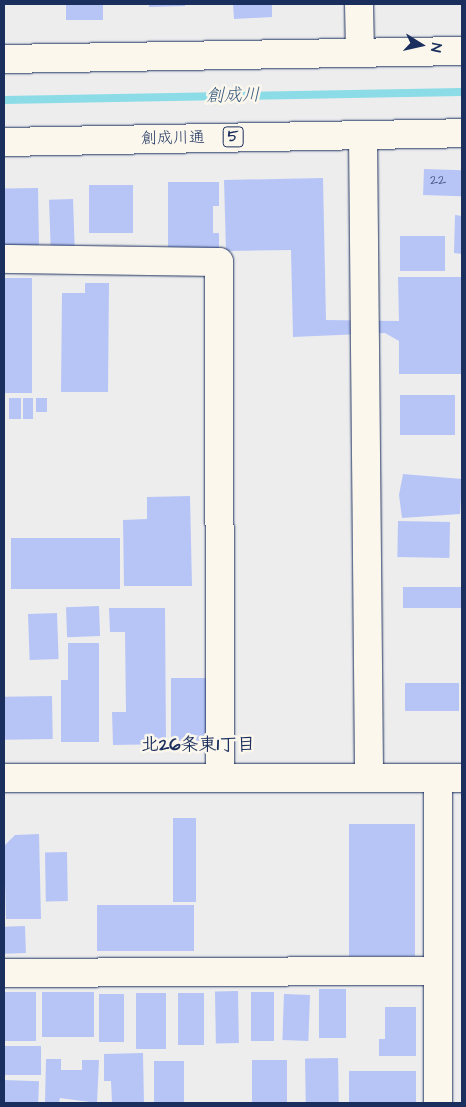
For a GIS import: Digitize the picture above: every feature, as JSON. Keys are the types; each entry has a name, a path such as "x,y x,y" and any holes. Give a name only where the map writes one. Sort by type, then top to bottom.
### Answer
{"main road":[{"path":"359,4 360,53"},
{"path":"4,59 462,51"},
{"name":"創成川通","path":"4,142 462,133"},
{"path":"363,135 369,775"},
{"path":"4,259 219,262 220,777"},
{"path":"4,778 369,775 450,778 438,971 438,1103"},
{"path":"4,973 438,971"}],"building":[{"path":"66,4 103,4 103,20 66,20"},
{"path":"149,4 185,4 185,6 149,7"},
{"path":"233,4 272,4 272,17 234,19"},
{"path":"424,169 462,170 461,196 423,195"},
{"path":"323,178 326,320 399,321 398,277 462,277 462,374 399,374 399,341 385,333 293,337 291,250 226,251 224,180"},
{"path":"168,182 219,182 219,206 213,206 213,233 219,233 219,251 168,252"},
{"path":"89,185 133,185 133,233 89,233"},
{"path":"38,188 39,250 5,251 4,189"},
{"path":"73,199 75,247 51,248 49,200"},
{"path":"455,215 462,216 462,254 454,253"},
{"path":"400,236 445,236 445,271 400,271"},
{"path":"4,278 32,278 32,393 4,393"},
{"path":"85,283 109,283 108,392 61,392 62,293 85,293"},
{"path":"400,395 455,395 455,435 400,435"},
{"path":"9,398 21,398 21,419 9,419"},
{"path":"23,398 33,398 33,419 23,419"},
{"path":"36,398 47,398 47,412 36,412"},
{"path":"403,474 462,479 460,514 402,518 399,495"},
{"path":"190,496 192,586 124,586 123,520 147,519 147,497"},
{"path":"398,521 450,522 449,558 397,557"},
{"path":"11,538 120,538 120,589 11,589"},
{"path":"403,587 462,587 462,608 403,608"},
{"path":"99,606 100,636 67,637 66,607"},
{"path":"109,608 165,608 166,744 113,745 112,712 126,712 125,632 110,632"},
{"path":"57,613 59,659 30,660 28,614"},
{"path":"68,643 99,643 99,742 61,742 61,680 68,680"},
{"path":"171,678 210,678 210,741 171,741"},
{"path":"405,683 459,683 459,711 405,711"},
{"path":"52,696 53,739 5,740 4,697"},
{"path":"173,818 196,818 196,902 173,902"},
{"path":"349,824 415,824 415,956 349,956"},
{"path":"39,834 41,919 6,919 4,846 15,835"},
{"path":"45,852 67,852 68,901 46,901"},
{"path":"97,905 194,905 194,951 97,951"},
{"path":"25,926 26,953 5,954 4,927"},
{"path":"319,989 346,989 346,1038 319,1038"},
{"path":"215,991 238,991 239,1043 216,1043"},
{"path":"4,992 36,992 36,1041 4,1041"},
{"path":"42,992 94,992 94,1037 42,1037"},
{"path":"251,992 274,992 274,1041 251,1041"},
{"path":"136,993 166,993 166,1049 136,1049"},
{"path":"178,993 204,993 204,1045 178,1045"},
{"path":"99,994 124,994 124,1042 99,1042"},
{"path":"284,994 310,995 308,1041 282,1040"},
{"path":"385,1007 416,1007 416,1056 379,1056 379,1039 385,1039"},
{"path":"4,1046 41,1046 41,1075 4,1075"},
{"path":"143,1053 144,1103 112,1103 111,1081 104,1081 104,1054"},
{"path":"338,1058 339,1103 306,1103 305,1059"},
{"path":"46,1059 61,1059 61,1070 82,1070 82,1060 99,1060 97,1103 60,1098 59,1103 45,1103"},
{"path":"252,1060 287,1060 287,1103 252,1103"},
{"path":"154,1061 184,1061 184,1103 154,1103"},
{"path":"349,1071 416,1071 416,1103 349,1103"},
{"path":"4,1080 39,1081 38,1103 4,1103"}],"waterway":[{"name":"創成川","path":"4,100 462,92"}],"district":[{"name":"北26条東1丁目","path":"198,745"}]}
